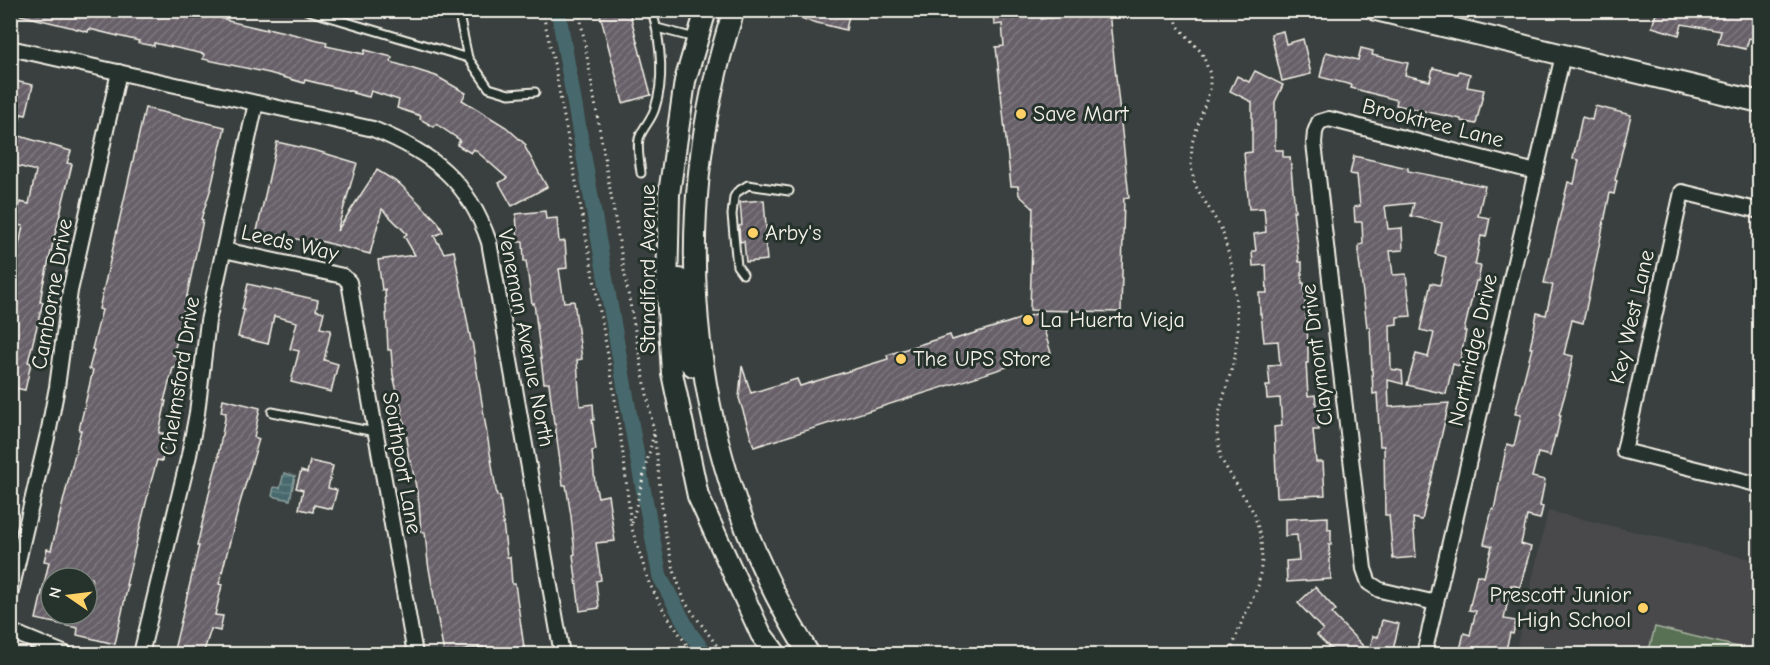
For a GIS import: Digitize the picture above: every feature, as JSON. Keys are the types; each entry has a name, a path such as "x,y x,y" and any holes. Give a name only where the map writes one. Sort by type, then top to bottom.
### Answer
{"main road":[{"name":"Standiford Avenue","path":"706,10 685,81 669,194 667,292 672,373 698,496 761,634 776,654"},
{"name":"Standiford Avenue","path":"734,10 715,78 703,136 694,228 694,282 703,366 712,415 732,490 766,576 810,654"},
{"path":"1376,10 1760,102"},
{"path":"668,231 676,249 689,362 693,366 703,366"}],"street":[{"name":"Veneman Avenue North","path":"10,48 373,129 397,138 428,157 457,182 481,220 489,242 562,654"},
{"name":"Northridge Drive","path":"1424,654 1563,55"},
{"name":"Camborne Drive","path":"10,595 49,429 70,291 119,72"},
{"name":"Chelmsford Drive","path":"141,654 189,455 197,413 208,321 256,103"},
{"name":"Brooktree Lane","path":"1319,122 1329,119 1339,121 1536,172"},
{"name":"Claymont Drive","path":"1319,122 1314,143 1364,569 1369,583 1380,590 1436,603"},
{"name":"Key West Lane","path":"1760,211 1682,192 1624,451 1760,485"},
{"name":"Leeds Way","path":"224,250 343,276 346,279"},
{"name":"Southport Lane","path":"346,279 349,282 415,654"},
{"path":"10,632 66,654"}],"lane":[{"path":"306,10 468,58"},
{"path":"458,10 468,58 489,88 509,94 535,92"},
{"path":"641,173 638,138 649,123 656,107 659,83 657,28 652,10"},
{"path":"657,28 697,39"},
{"path":"743,274 737,266 732,215 736,192 748,185 789,191"},
{"path":"272,412 375,432"}],"path":[{"path":"542,10 610,366 631,525 649,583 664,611 693,654"},
{"path":"579,10 654,432 665,534 685,602 723,654"},
{"path":"1173,10 1178,26 1202,53 1210,74 1210,89 1192,143 1191,166 1195,185 1222,230 1233,270 1238,328 1235,357 1220,410 1217,433 1221,459 1254,513 1261,538 1262,561 1258,586 1240,626 1232,654"},
{"path":"631,525 654,432"}],"shaded area":[{"name":"Prescott Junior High School","path":"1548,511 1759,561 1759,654 1515,654"}],"green space":[{"path":"1655,627 1759,652 1759,654 1648,654"}],"water":[{"path":"284,473 295,476 290,500 272,496 274,487 280,488"}],"building":[{"path":"21,10 196,10 196,12 228,21 327,42 326,46 364,54 365,50 392,57 391,62 436,76 466,93 462,100 506,127 526,145 547,187 512,206 499,183 507,178 474,149 471,153 457,145 460,140 436,124 434,127 420,119 421,116 397,108 399,100 371,91 369,97 305,80 304,83 203,59 204,54 154,43 154,46 138,43 139,41 89,29 88,32 20,15"},
{"path":"599,10 629,10 651,95 623,103"},
{"path":"786,10 850,10 846,30 785,15"},
{"path":"993,10 1040,10 1041,19 1109,12 1129,197 1124,198 1121,312 1030,310 1033,208 1019,195 1018,186 1011,186 996,47 1004,46 1002,24 994,25"},
{"path":"1657,10 1755,10 1753,20 1760,22 1760,40 1749,38 1746,49 1718,43 1721,31 1682,24 1679,35 1652,27"},
{"path":"1283,31 1286,44 1303,39 1311,74 1282,81 1271,34"},
{"path":"1361,48 1373,51 1372,55 1408,63 1405,75 1430,81 1433,68 1458,74 1459,71 1470,74 1467,87 1484,90 1476,124 1396,105 1397,100 1320,77 1326,52 1358,60"},
{"path":"1255,71 1283,85 1275,102 1275,150 1283,150 1283,157 1290,157 1295,211 1293,211 1299,262 1302,262 1302,283 1304,283 1308,344 1308,363 1306,363 1308,396 1315,395 1319,430 1313,430 1316,462 1323,462 1325,495 1277,497 1274,427 1282,426 1280,398 1267,399 1266,386 1270,386 1268,366 1280,365 1278,341 1264,342 1260,314 1259,293 1267,293 1266,265 1253,266 1252,251 1256,251 1254,234 1266,232 1264,208 1249,209 1244,153 1252,152 1252,102 1230,91 1237,76 1249,82"},
{"path":"10,80 33,85 26,115 21,114 16,135 71,151 67,163 72,164 43,285 40,302 43,302 28,362 31,363 25,390 10,387 10,263 15,264 23,226 16,225 20,202 29,204 36,171 10,164"},
{"path":"1595,106 1631,115 1615,180 1617,181 1614,194 1610,193 1583,323 1572,320 1564,354 1573,356 1556,437 1550,456 1538,453 1532,477 1545,480 1540,506 1543,507 1540,519 1527,516 1521,544 1531,547 1520,587 1511,585 1504,619 1516,621 1513,634 1510,633 1505,654 1459,654 1464,633 1470,635 1476,611 1469,610 1477,575 1484,577 1492,546 1484,544 1492,509 1494,510 1507,444 1514,446 1521,415 1515,414 1532,348 1530,348 1537,313 1546,315 1553,285 1544,283 1568,182 1574,184 1579,160 1573,159 1582,117 1592,120"},
{"path":"145,108 225,127 211,188 201,219 203,220 183,314 175,340 177,340 173,355 178,356 176,368 173,368 164,401 166,401 159,433 163,433 159,448 164,449 162,461 157,460 151,482 126,585 128,585 115,644 77,635 78,628 69,626 99,626 99,566 48,566 49,562 44,561 47,549 51,550 81,430 79,430 93,370 89,369 94,350 92,349 102,310 99,309"},
{"path":"277,142 357,163 337,231 377,170 400,184 438,222 443,232 434,236 444,253 454,251 472,341 497,496 500,496 507,557 510,557 512,584 515,584 525,654 493,654 492,647 483,649 483,647 444,654 428,563 425,532 421,532 419,503 411,461 409,461 400,400 393,375 391,350 388,350 385,289 382,290 378,260 415,255 404,236 407,234 382,209 370,254 312,239 311,242 257,231"},
{"path":"1354,156 1408,168 1408,171 1485,186 1478,216 1490,218 1486,237 1481,236 1475,265 1481,266 1464,331 1466,331 1459,366 1453,364 1446,394 1407,385 1416,354 1428,357 1434,333 1420,330 1431,283 1440,285 1446,257 1435,254 1442,223 1411,216 1414,203 1385,206 1388,229 1402,228 1403,250 1390,251 1393,275 1406,274 1411,316 1397,317 1397,324 1390,325 1391,369 1402,371 1403,384 1388,380 1389,407 1449,403 1422,520 1413,518 1416,557 1393,559 1389,515 1385,515 1384,446 1380,446 1377,393 1373,394 1370,327 1367,327 1359,260 1359,245 1363,244 1362,222 1355,222 1354,207 1360,206 1357,175 1350,174"},
{"name":"Arby's","path":"764,200 767,260 746,262 744,241 740,242 739,226 742,225 740,202"},
{"path":"545,211 546,219 557,218 559,242 565,241 567,268 559,269 564,302 574,301 582,359 577,360 580,406 593,404 594,420 592,420 596,450 592,451 595,484 598,497 608,495 615,541 596,543 601,580 596,581 599,608 580,611 571,516 566,485 563,485 549,383 544,383 534,303 532,304 526,261 524,261 523,242 518,242 516,214"},
{"path":"248,284 318,300 316,310 324,312 320,328 331,330 324,360 338,364 331,392 291,382 299,351 290,349 297,322 274,316 268,344 238,337"},
{"path":"1039,313 1051,353 754,447 739,398 742,366 751,393 797,379 800,386 888,359 887,355 950,335 952,340"},
{"path":"223,399 260,408 254,437 259,439 219,584 222,585 215,615 223,616 220,631 211,629 203,654 173,654 219,456 226,413 221,412"},
{"path":"310,461 333,466 328,488 337,490 332,509 314,505 313,512 299,509 303,490 296,488 301,471 307,473"},
{"path":"1328,517 1328,530 1331,529 1331,545 1329,545 1331,579 1287,582 1286,561 1299,560 1297,535 1285,536 1285,519"},
{"path":"1315,587 1336,610 1332,614 1369,652 1373,636 1378,637 1382,620 1399,624 1392,654 1336,654 1317,635 1323,630 1298,603"}],"waterway":[{"path":"558,10 660,577 690,633 706,654"}],"place":[{"name":"Save Mart","path":"1021,114"},
{"name":"Arby's","path":"753,233"},
{"name":"La Huerta Vieja","path":"1028,320"},
{"name":"The UPS Store","path":"901,359"},
{"name":"Prescott Junior High School","path":"1643,608"}]}
